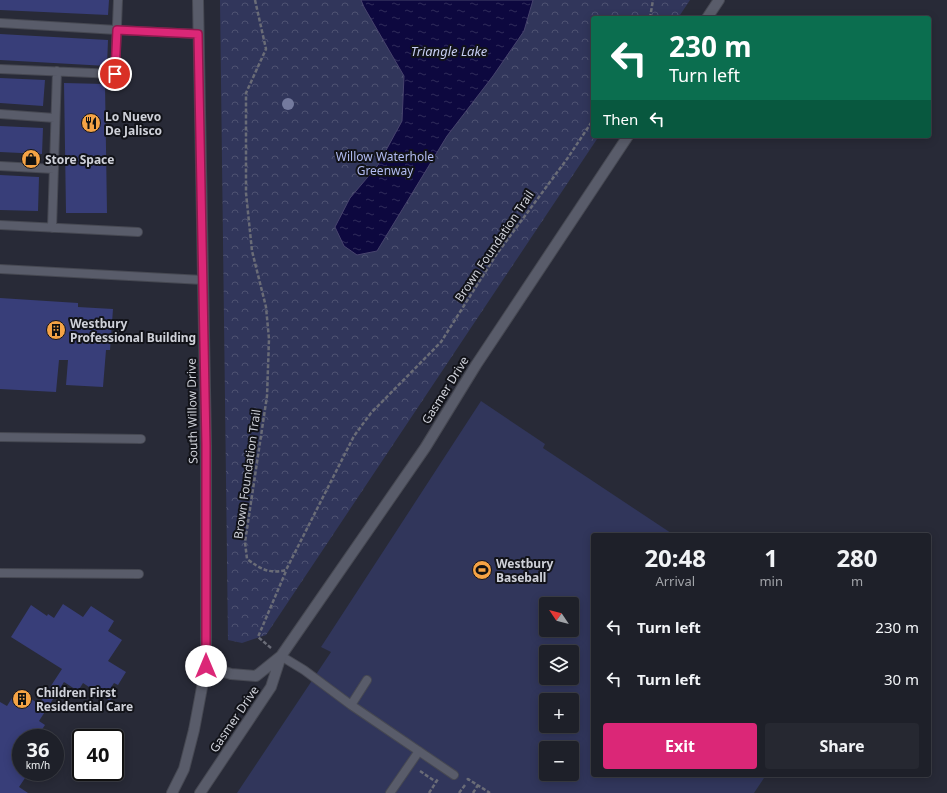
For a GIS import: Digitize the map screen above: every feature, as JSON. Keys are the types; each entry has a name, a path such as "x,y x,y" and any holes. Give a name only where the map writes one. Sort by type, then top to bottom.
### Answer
{"street":[{"name":"South Willow Drive","path":"172,793 184,769 194,730 206,666 206,445 198,0"},
{"path":"708,16 719,0"},
{"name":"Gasmer Drive","path":"200,793 270,687 281,656 425,448 476,364 627,138"},
{"name":"Gasmer Drive","path":"206,666 231,674 256,676 281,656"}],"lane":[{"path":"0,69 115,74 118,0"},
{"path":"0,23 198,34"},
{"path":"52,228 57,71"},
{"path":"0,114 55,118"},
{"path":"0,166 54,169"},
{"path":"0,225 138,232"},
{"path":"0,269 203,280"},
{"path":"0,437 141,439"},
{"path":"0,573 139,574"},
{"path":"281,656 304,670 351,705 454,775"},
{"path":"351,705 367,680"},
{"path":"390,793 419,751"}],"path":[{"name":"Brown Foundation Trail","path":"255,0 266,49 246,94 246,194 252,251 266,307 269,339 267,396 245,542 247,559 263,570 276,572 286,570 354,436 371,413 442,342 496,255 567,159 591,123"},
{"path":"650,16 653,0"},
{"path":"281,656 258,637 286,570"},
{"path":"418,770 436,782"},
{"path":"459,793 468,779 490,793"},
{"path":"473,793 478,785"}],"green space":[{"name":"Willow Waterhole Greenway","path":"220,0 690,0 679,16 591,16 591,138 598,138 266,635 242,643 228,640"},
{"name":"Westbury Baseball","path":"481,401 545,444 543,448 671,533 591,533 591,777 765,777 754,793 237,793 331,652 321,647"}],"water":[{"name":"Triangle Lake","path":"361,0 533,0 524,31 493,76 447,136 377,251 357,255 344,246 335,227 350,198 378,165 402,121 404,76"}],"building":[{"path":"0,0 109,0 108,15 0,10"},
{"path":"0,34 108,40 107,66 0,60"},
{"path":"0,78 45,80 43,106 0,103"},
{"path":"64,83 105,84 107,213 66,213"},
{"path":"0,126 43,128 42,154 0,152"},
{"path":"0,175 39,177 38,211 0,210"},
{"name":"Westbury Professional Building","path":"0,298 78,303 78,307 113,309 110,350 106,350 103,387 66,385 68,360 59,360 56,392 0,389"},
{"name":"Children First Residential Care","path":"63,604 83,617 91,606 114,621 108,631 122,640 108,661 126,672 118,685 114,683 106,695 111,698 110,701 83,683 78,691 64,682 39,721 45,725 42,729 12,729 12,781 23,781 19,787 28,793 0,793 0,702 7,706 17,690 39,704 62,669 11,637 31,605 47,616 48,614 54,618"}],"place":[{"name":"Lo Nuevo De Jalisco","path":"91,123"},
{"name":"Store Space","path":"31,159"},
{"name":"Westbury Professional Building","path":"56,330"},
{"name":"Westbury Baseball","path":"482,570"},
{"name":"Children First Residential Care","path":"22,699"}],"route":[{"path":"115,74 117,30 198,34 206,445 206,666"}]}
